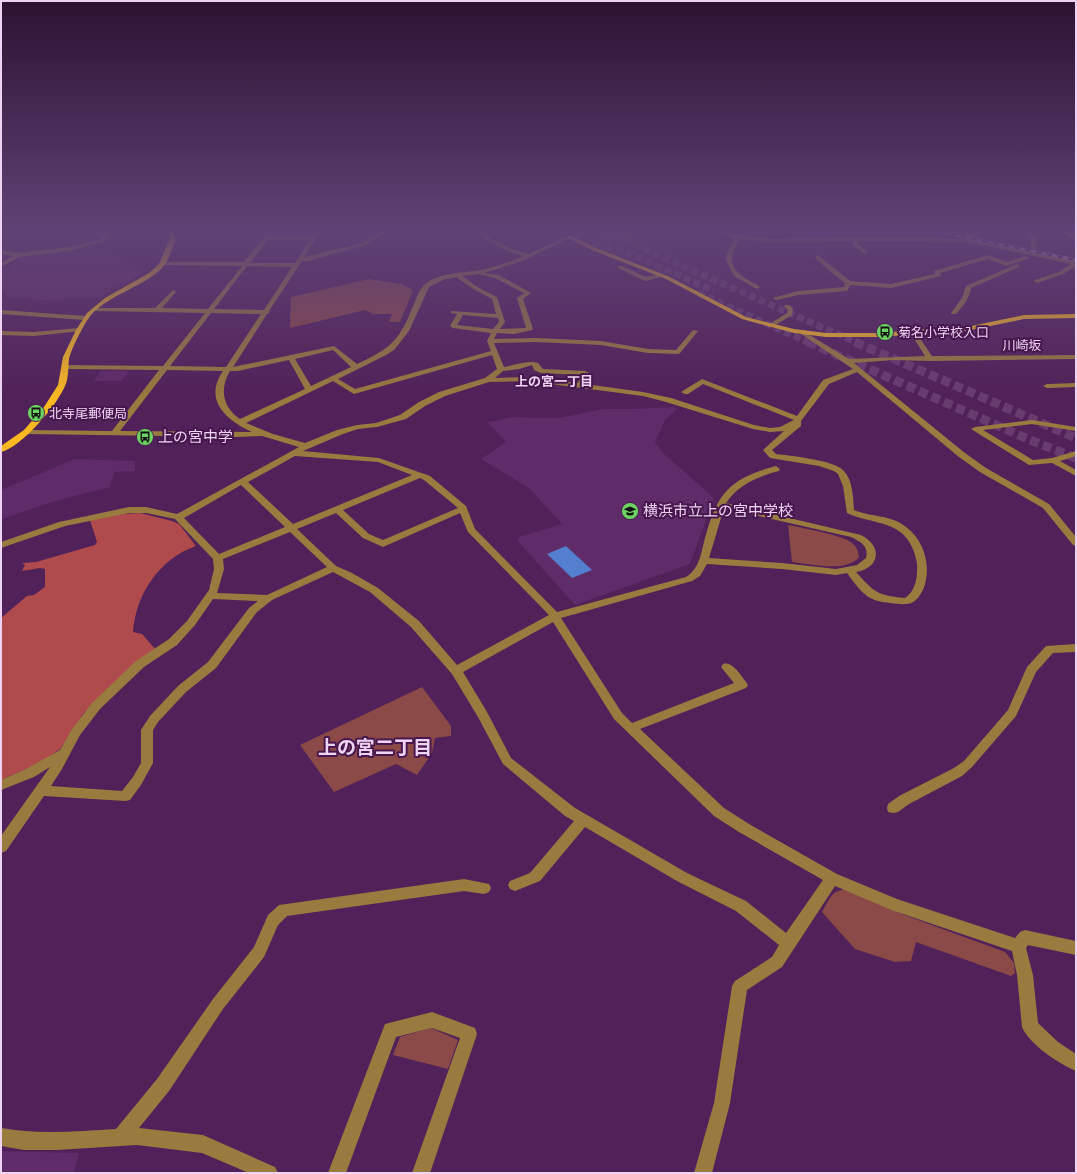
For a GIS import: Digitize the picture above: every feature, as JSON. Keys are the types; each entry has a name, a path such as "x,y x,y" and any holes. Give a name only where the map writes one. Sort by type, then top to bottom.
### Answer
{"main road":[{"path":"1,450 27,432 43,414 62,385 66,357 86,318 107,298 127,287"},
{"path":"682,287 736,314 770,326 803,332 850,336 971,328 1017,318 1036,316 1076,316"}],"street":[{"path":"114,433 228,287"},
{"path":"283,287 222,378 219,393 220,400 228,412 261,434 306,446"},
{"path":"241,422 384,354 397,344 407,328 426,287"},
{"path":"474,287 495,298 502,322 495,330 490,341 501,369"},
{"path":"461,313 453,326 495,330 530,329 520,298 528,293 517,287"},
{"path":"776,298 798,293 846,289 847,287"},
{"path":"954,313 965,300 968,294 969,287"},
{"path":"158,310 173,292"},
{"path":"770,326 790,314 792,311 787,306"},
{"path":"94,309 267,312"},
{"path":"1,312 86,318"},
{"path":"453,312 500,316"},
{"path":"1,333 34,334 79,330"},
{"path":"490,341 536,340 601,343 648,351 678,352 695,331"},
{"path":"803,332 848,361 982,470 1046,506 1076,543"},
{"path":"913,332 930,358"},
{"path":"65,367 228,370 334,348 357,368"},
{"path":"334,379 354,392 495,352"},
{"name":"川崎坂","path":"848,361 871,358 1076,357"},
{"path":"291,358 310,390"},
{"path":"488,380 501,369 519,367 532,363 536,364 536,368 541,370 584,373 582,386"},
{"path":"850,571 873,595 881,598 907,601 913,598 922,581 923,565 915,544 907,531 890,522 859,516 850,511 846,483 841,472 833,466 773,456 767,450 777,440 798,424 798,420 826,382 858,369"},
{"path":"178,517 306,446 340,432 357,427 377,425 403,417 422,404 442,394 488,380 528,379 643,394 668,400 753,427 770,430 782,429 798,420"},
{"path":"685,392 702,381 798,420"},
{"path":"1047,386 1076,385"},
{"path":"1076,429 1032,422 975,429 1032,463 1053,460 1076,453"},
{"path":"27,432 234,435 261,434"},
{"path":"294,453 380,460 427,478 463,509 470,530 555,616 618,716 719,812 744,828 832,878 894,905 1018,946"},
{"path":"1053,460 1076,473"},
{"path":"456,671 555,616 690,579 699,571 704,562 721,504 734,488 757,474 776,469"},
{"path":"218,558 421,475"},
{"path":"243,482 333,568 349,575 374,590 415,624 456,671 484,715 507,761 570,812 682,877 741,906 788,943"},
{"path":"704,562 782,566 836,572 850,571 860,568 871,559 871,547 869,543 862,538 847,533 721,504"},
{"path":"338,509 366,536 382,544 463,509"},
{"path":"1,545 62,524 129,510 151,511 178,517 218,558 219,569 218,577 210,596 191,623 173,642 140,664 96,706 76,732 58,766 1,846"},
{"path":"40,791 125,796 137,781 147,763 147,730 154,718 182,689 212,665 253,610 268,598 333,568"},
{"path":"210,596 268,598"},
{"path":"893,808 904,800 958,772 968,764 1012,713 1022,693 1030,670 1050,649 1076,648"},
{"path":"631,728 742,686 727,667"},
{"path":"1,786 30,773 63,754"},
{"path":"515,885 535,877 583,820"},
{"path":"703,1173 722,1103 740,986 777,962 788,943 832,878"},
{"path":"120,1137 163,1085 218,1004 259,952 273,920 284,910 464,885 484,888"},
{"path":"1018,946 1025,937 1076,948"},
{"path":"1018,946 1025,975 1030,1027 1052,1048 1076,1063"},
{"path":"337,1173 391,1030 432,1020 469,1034 421,1173"},
{"path":"1,1137 24,1141 57,1141 137,1136 203,1144 269,1173"}],"shaded area":[{"path":"1,287 118,287 99,298 42,300 10,298 1,291"},
{"path":"335,287 407,287 413,290 400,322 389,322 392,314 373,314 365,310 290,328 291,297"},
{"path":"101,371 129,371 121,381 94,381"},
{"name":"横浜市立上の宮中学校","path":"674,407 677,409 665,420 655,442 663,453 714,498 690,564 575,605 517,540 519,537 562,524 529,488 481,459 506,442 487,422 514,417 559,418 603,409"},
{"path":"75,459 135,461 135,471 114,472 110,487 52,502 2,519 1,490"},
{"path":"140,513 179,524 196,546 183,552 161,569 144,592 139,604 133,632 142,634 156,650 98,698 83,714 60,749 40,763 1,780 1,618 27,596 34,595 45,587 45,569 40,568 22,571 25,565 22,563 36,562 95,545 97,542 90,520 123,514"},
{"path":"788,525 822,532 847,540 855,546 859,557 846,565 837,566 818,566 792,562"},
{"path":"422,687 451,726 451,736 435,738 432,753 417,775 396,764 334,792 300,745"},
{"path":"847,889 899,913 1005,952 1014,963 1015,973 1011,976 916,942 911,961 895,962 855,949 822,912 831,896 841,890"},
{"path":"431,1028 458,1040 448,1069 393,1055 400,1037"},
{"path":"1,1151 79,1153 74,1172 124,1173 1,1173"}],"water":[{"path":"566,546 592,570 572,578 547,554"}],"tunnel":[{"path":"705,287 714,291"},
{"path":"730,287 858,343"},
{"path":"698,293 810,343"},
{"path":"808,342 1035,442 1076,458"},
{"path":"855,342 1076,438"}],"place":[{"name":"菊名小学校入口","path":"885,332"},
{"name":"北寺尾郵便局","path":"36,413"},
{"name":"上の宮中学","path":"145,437"},
{"name":"横浜市立上の宮中学校","path":"630,511"}],"district":[{"name":"上の宮一丁目","path":"554,381"},
{"name":"上の宮二丁目","path":"375,747"}]}
